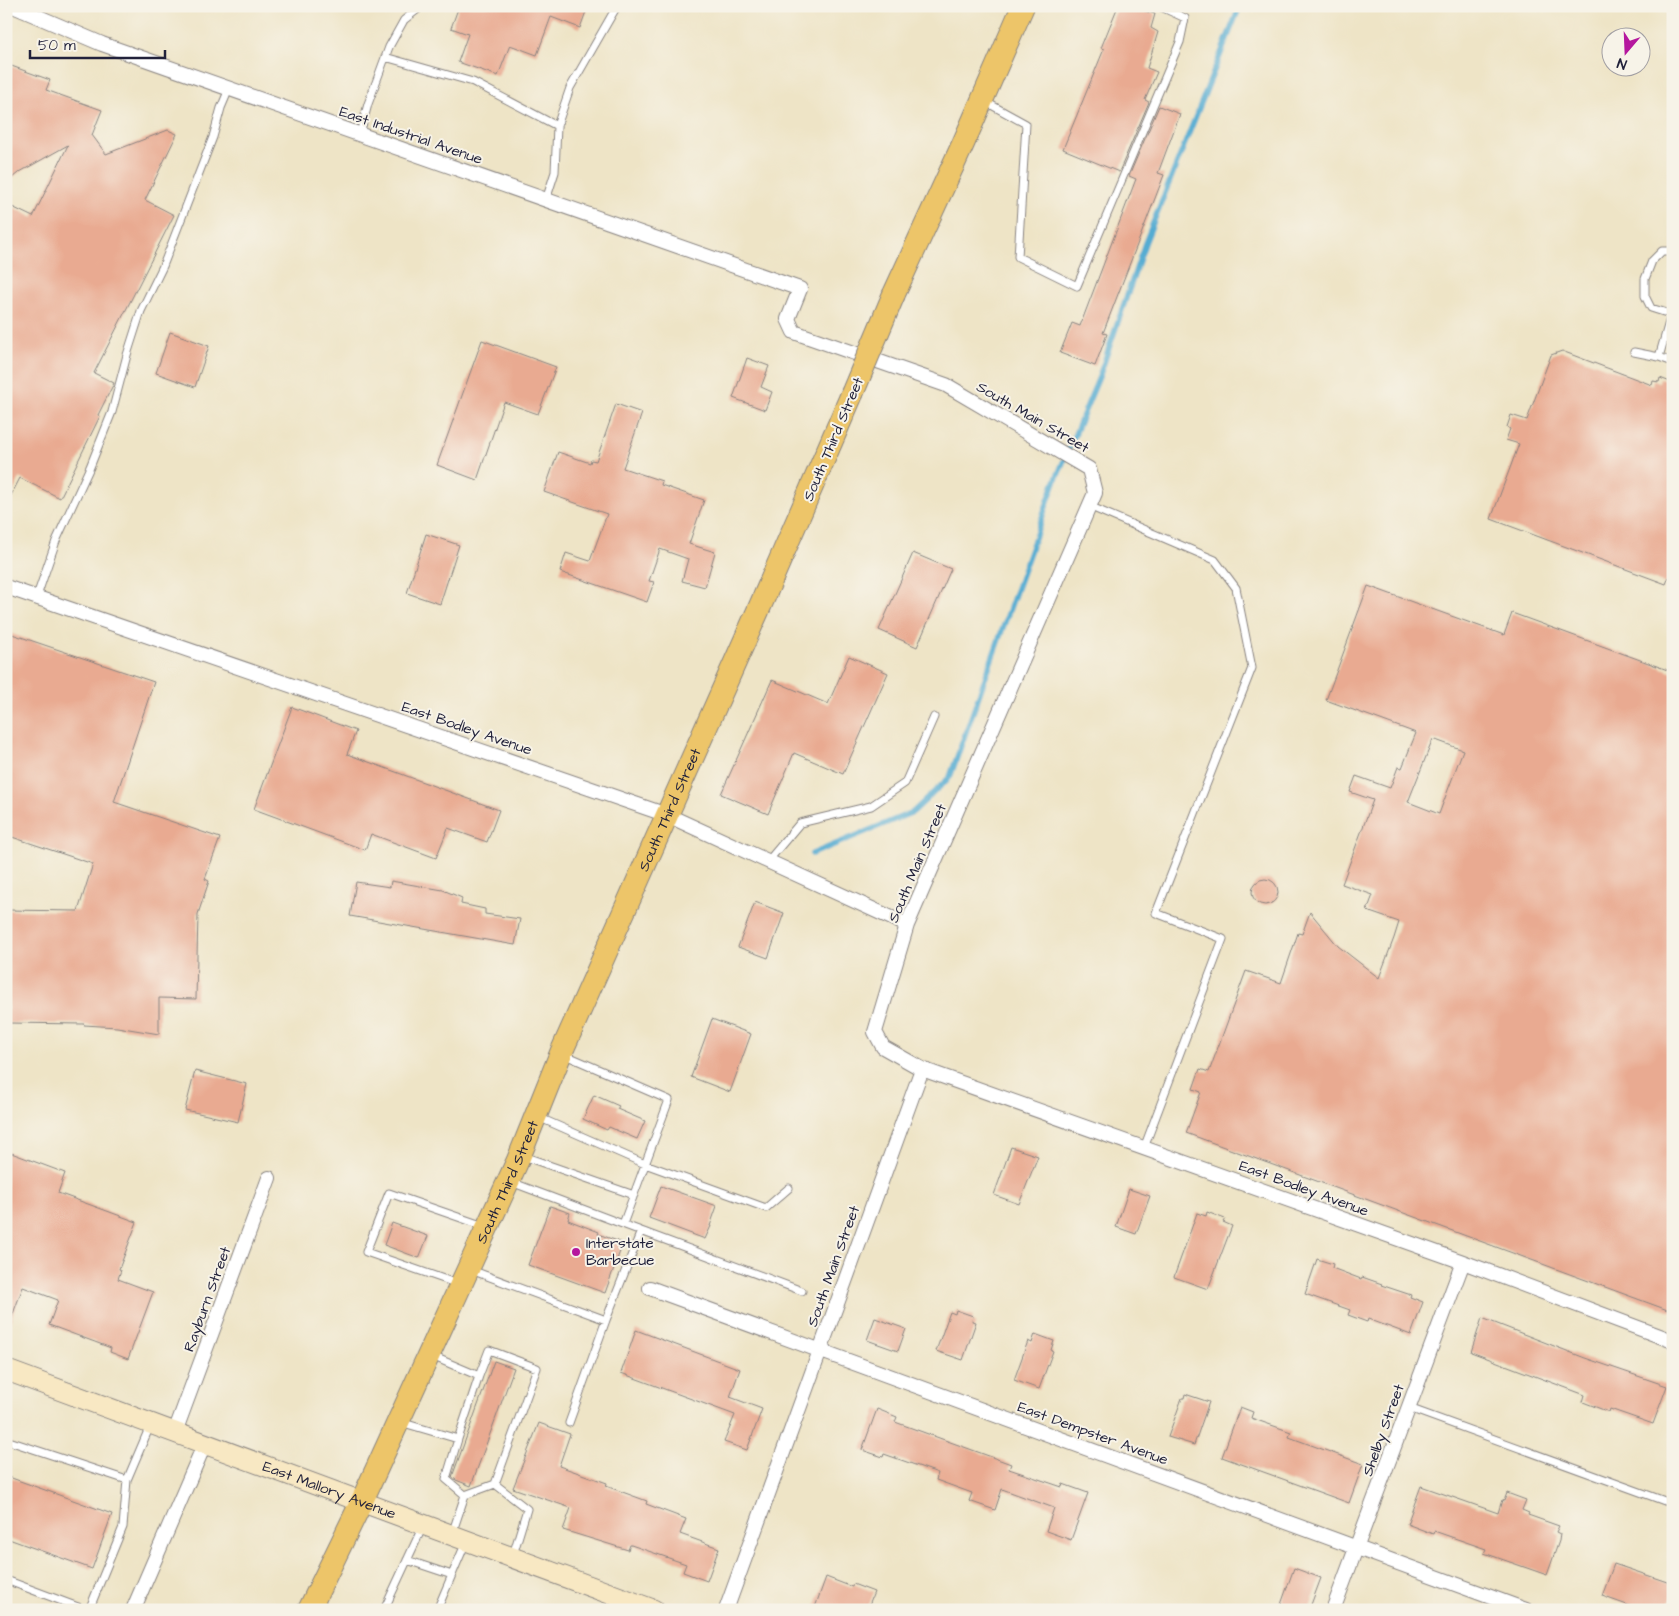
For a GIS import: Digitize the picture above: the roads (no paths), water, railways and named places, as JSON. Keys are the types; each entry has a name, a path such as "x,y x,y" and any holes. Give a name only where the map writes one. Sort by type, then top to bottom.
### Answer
{"main road":[{"name":"South Third Street","path":"309,1610 520,1155 561,1052 757,612 894,294 1024,6"},
{"name":"East Mallory Avenue","path":"6,1370 360,1503 654,1610"}],"street":[{"name":"East Industrial Avenue","path":"13,6 102,44 800,289"},
{"name":"South Main Street","path":"726,1610 922,1069 883,1047 875,1032 907,925 1095,493 1089,469 946,385 794,332 788,319 800,289"},
{"name":"East Bodley Avenue","path":"6,587 37,596 667,815 907,925"},
{"name":"East Bodley Avenue","path":"922,1069 1463,1262 1673,1341"},
{"name":"Rayburn Street","path":"175,1432 269,1178"},
{"name":"Shelby Street","path":"1334,1610 1463,1262"},
{"name":"East Dempster Avenue","path":"650,1288 1526,1610"},
{"path":"133,1610 205,1444"}],"lane":[{"path":"360,134 368,104 385,57 404,20 422,6"},
{"path":"546,200 555,172 557,126 570,88 616,6"},
{"path":"982,100 1026,124 1018,257 1077,286 1180,42 1185,18 1159,6"},
{"path":"385,57 473,82 557,126"},
{"path":"37,596 56,541 90,467 112,412 141,311 163,266 213,137 221,108 229,89"},
{"path":"1659,357 1672,315 1651,308 1645,296 1645,279 1652,261 1662,251 1673,251"},
{"path":"1634,352 1673,362"},
{"path":"1089,506 1215,560 1236,588 1252,668 1156,913 1223,939 1144,1148"},
{"path":"768,862 800,823 870,806 905,783 934,717"},
{"path":"561,1052 669,1100 623,1224"},
{"path":"536,1116 645,1164 766,1208 789,1188"},
{"path":"520,1155 634,1195"},
{"path":"508,1181 802,1291"},
{"path":"487,1227 389,1193 366,1252 464,1277 606,1320"},
{"path":"569,1423 606,1320 641,1231"},
{"path":"489,1350 537,1368 495,1484 465,1495 446,1479 489,1350"},
{"path":"428,1355 479,1376"},
{"path":"1408,1408 1673,1504"},
{"path":"398,1421 458,1439"},
{"path":"6,1580 88,1610 123,1527 127,1480 151,1423"},
{"path":"12,1442 127,1480"},
{"path":"495,1484 527,1509 512,1558"},
{"path":"437,1610 452,1575 465,1495"},
{"path":"384,1610 424,1526"},
{"path":"408,1560 452,1575"}],"waterway":[{"path":"812,854 913,812 950,777 1054,484 1099,377 1145,243 1240,6"}],"place":[{"name":"Interstate Barbecue","path":"576,1252"}]}
